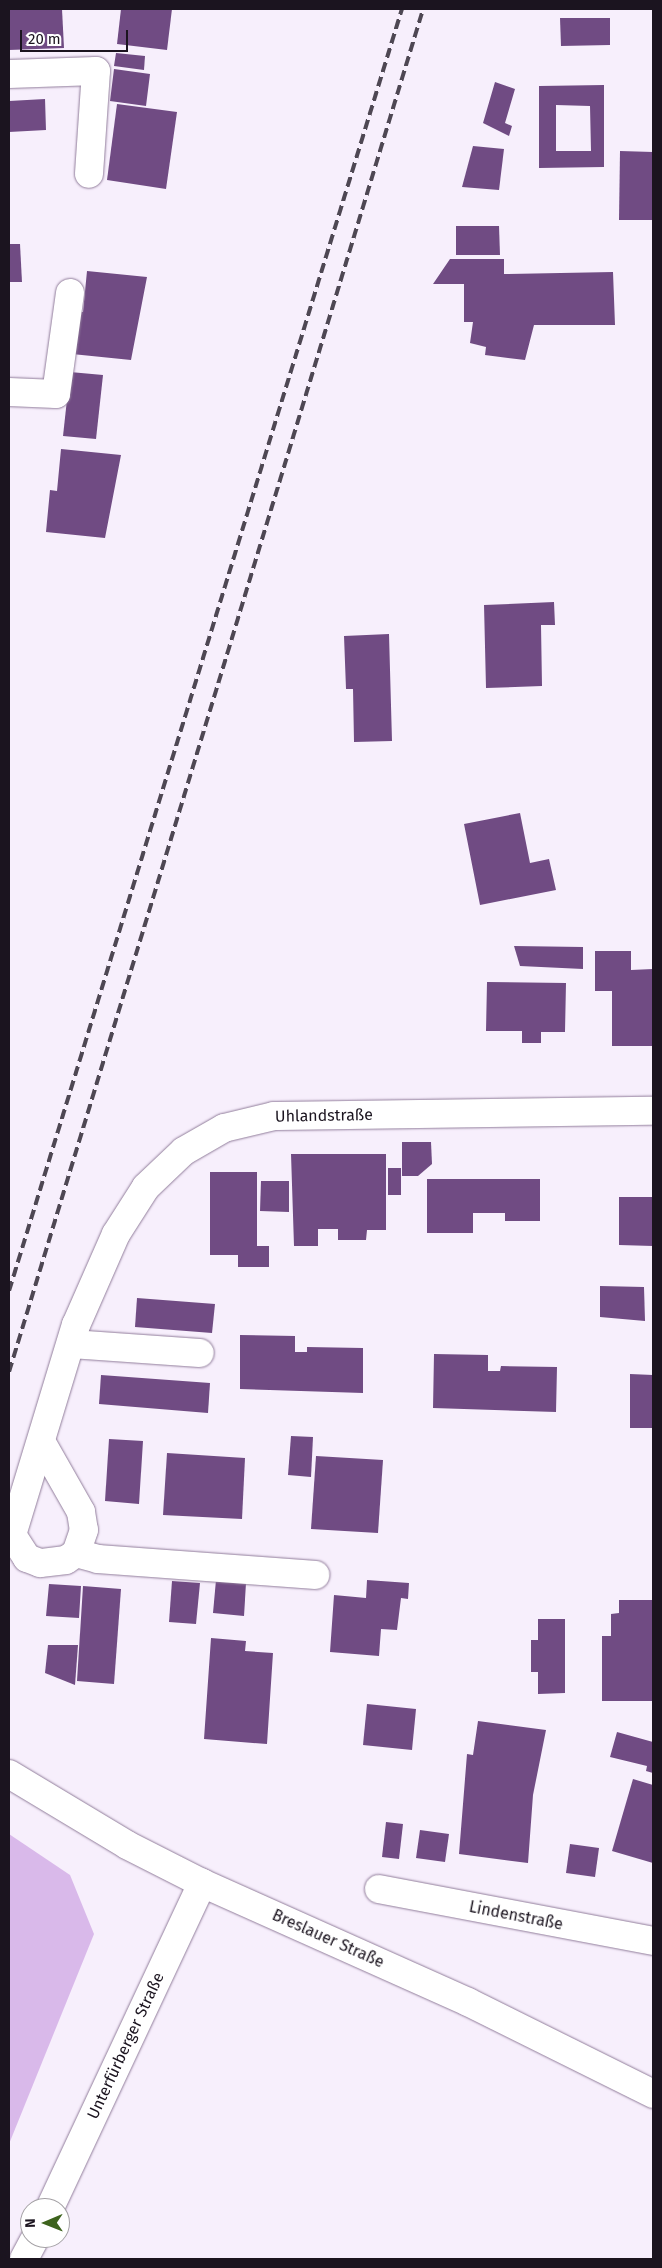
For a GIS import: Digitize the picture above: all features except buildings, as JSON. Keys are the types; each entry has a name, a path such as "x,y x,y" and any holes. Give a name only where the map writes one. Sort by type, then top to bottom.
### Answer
{"street":[{"path":"9,74 96,70 89,174"},
{"path":"9,392 56,394 70,293"},
{"name":"Uhlandstraße","path":"76,1553 66,1560 40,1563 27,1558 12,1535 43,1445 71,1344 116,1234 146,1187 184,1151 224,1128 274,1116 653,1111"},
{"path":"71,1344 200,1353"},
{"path":"43,1445 81,1512 84,1530 76,1553 98,1559 315,1575"},
{"name":"Breslauer Straße","path":"9,1774 127,1845 202,1883 468,2002 653,2094"},
{"name":"Unterfürberger Straße","path":"55,2198 202,1883"},
{"name":"Lindenstraße","path":"379,1889 653,1941"}],"shaded area":[{"path":"9,1834 70,1875 94,1934 9,2144"}],"railway":[{"path":"9,1291 402,9"},
{"path":"9,1372 423,9"}]}
